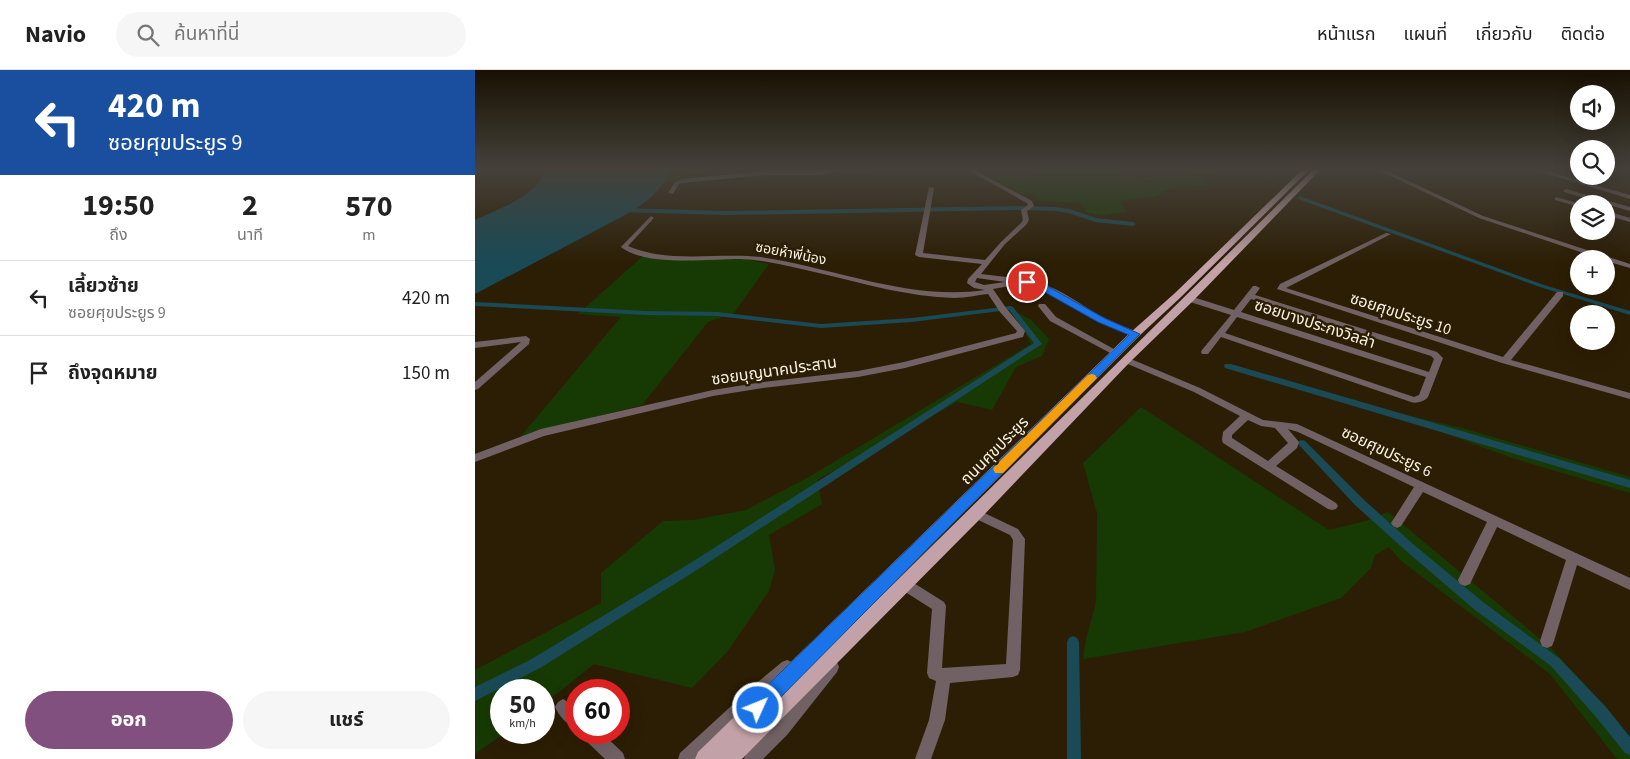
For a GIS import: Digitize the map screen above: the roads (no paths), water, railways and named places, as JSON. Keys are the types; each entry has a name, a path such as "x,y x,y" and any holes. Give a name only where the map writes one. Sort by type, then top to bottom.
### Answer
{"main road":[{"name":"ถนนศุขประยูร","path":"728,759 976,514 1121,356 1135,334 1184,297 1277,200"},
{"name":"ถนนศุขประยูร","path":"705,759 1121,356 1285,200"}],"street":[{"path":"929,200 919,255 987,262"},
{"path":"1027,200 1030,202 1031,206 1024,210 1026,220 1024,224 987,262 971,283 989,289 1008,282 1019,266 1038,269"},
{"path":"1445,200 1481,217 1630,266"},
{"path":"1600,200 1630,209"},
{"path":"1615,216 1630,220"},
{"name":"ซอยห้าพี่น้อง","path":"651,218 624,247 639,253 667,256 742,257 786,263 841,276 951,295 989,289"},
{"name":"ซอยศุขประยูร 10","path":"1388,234 1283,286 1281,289 1505,361 1630,396"},
{"path":"976,276 1008,282 1037,284 1101,320 1135,334"},
{"path":"1205,352 1256,288"},
{"name":"ซอยบุญนาคประสาน","path":"475,458 541,433 713,393 858,374 913,363 1020,336 1021,331 1003,310 989,289"},
{"path":"1505,361 1559,294"},
{"path":"1220,334 1414,400 1423,397 1439,358 1429,351 1250,296"},
{"name":"ซอยบางประกงวิลล่า","path":"1184,297 1431,376"},
{"name":"ซอยศุขประยูร 6","path":"1042,306 1053,319 1121,356 1197,390 1246,416 1265,424 1293,426 1630,584"},
{"path":"475,345 526,339 526,342 475,387"},
{"path":"1246,416 1227,434 1227,440 1332,506"},
{"path":"1269,466 1294,442 1278,425"},
{"path":"1397,523 1421,485"},
{"path":"904,584 939,604 933,670 936,675 944,676 1013,670 1019,539 1014,532 976,514"},
{"path":"1465,580 1494,520"},
{"path":"1547,641 1573,558"},
{"path":"687,759 758,691 863,605"},
{"path":"752,759 781,729 875,614"},
{"path":"923,759 937,720 944,676"},
{"path":"601,744 617,759"}],"water":[{"path":"517,200 648,200 633,210 475,294 475,220"}],"waterway":[{"path":"1306,200 1542,286 1630,313"},
{"path":"622,210 726,213 1055,209 1070,211 1095,220 1133,224"},
{"path":"475,304 646,313 717,314 821,326 912,320 1011,308 1038,344 696,565 535,664 475,694"},
{"path":"1228,366 1630,484"},
{"path":"1302,443 1359,502 1409,547 1479,606 1555,662 1601,712 1630,748"},
{"path":"1073,642 1074,759"}]}
